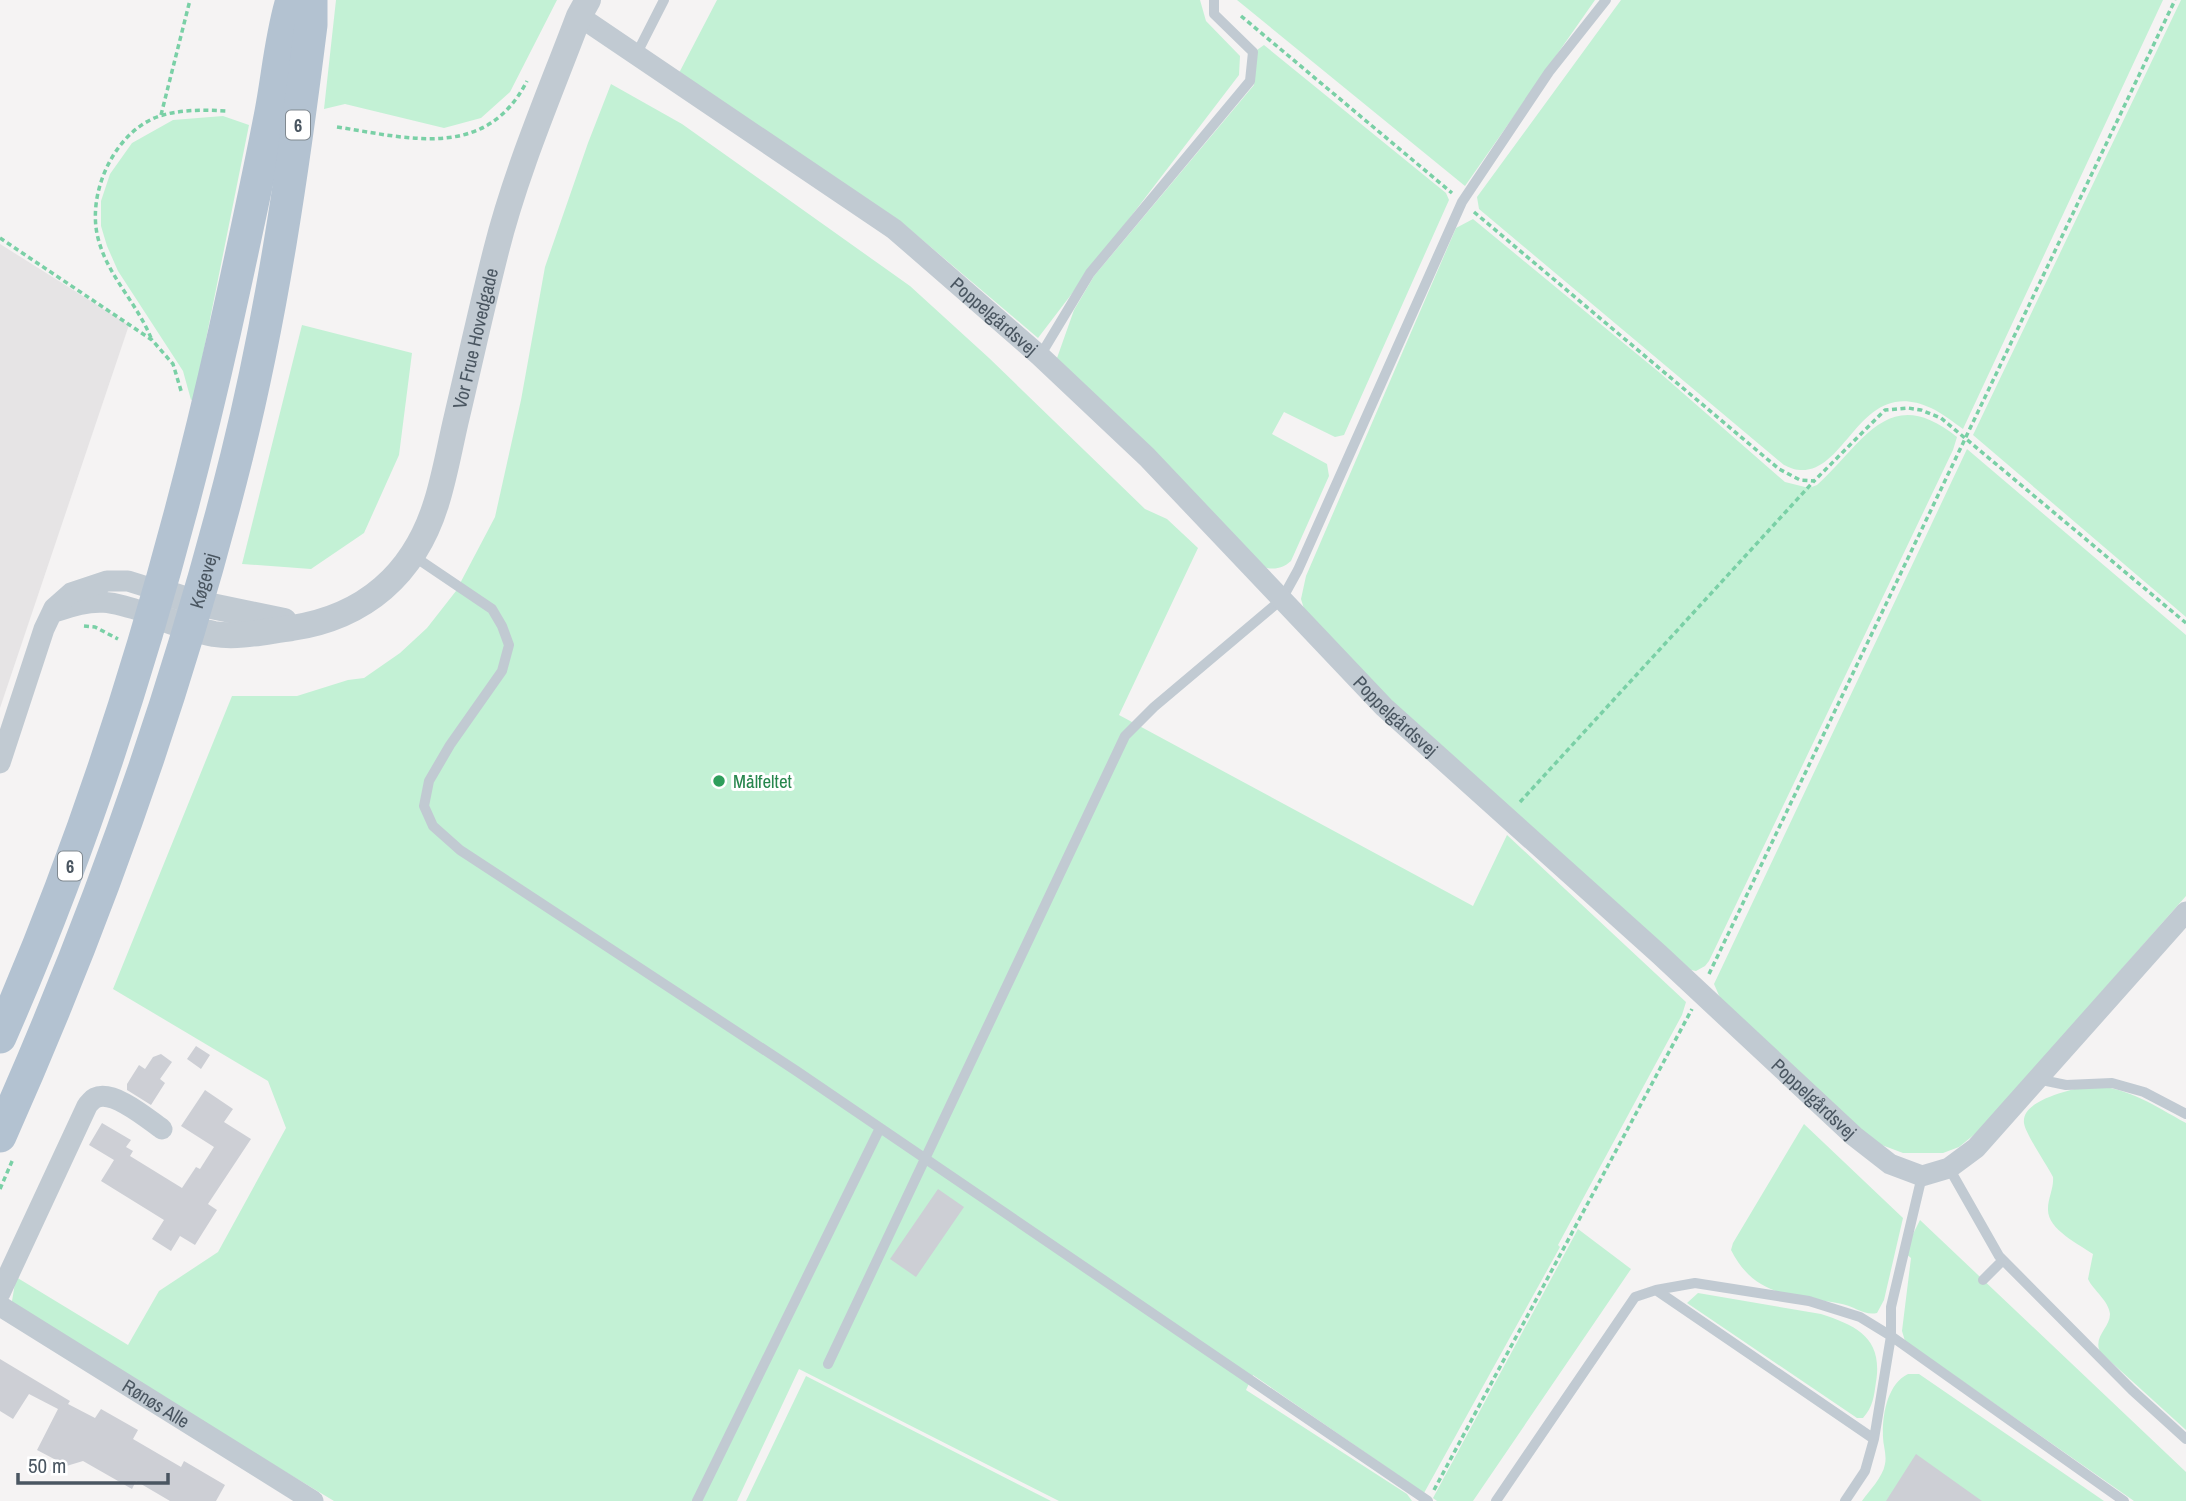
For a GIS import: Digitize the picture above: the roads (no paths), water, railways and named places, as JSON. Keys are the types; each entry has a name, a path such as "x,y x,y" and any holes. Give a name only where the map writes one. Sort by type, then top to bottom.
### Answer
{"main road":[{"name":"Køgevej","path":"0,1037 77,847 156,603 225,329 292,0"},
{"name":"Køgevej","path":"0,1136 43,1040 98,904 154,746 194,616 238,453 280,249 311,26 311,0"}],"street":[{"name":"Vor Frue Hovedgade","path":"156,603 194,616 306,626 332,619 376,596 396,577 412,555 436,504 497,248 526,160 584,8"},
{"name":"Poppelgårdsvej","path":"584,8 636,55 894,229 1040,356 1147,457 1384,707 1854,1136 1890,1164 1922,1176"},
{"path":"0,763 44,629 59,611 96,601 156,603"},
{"path":"1922,1176 1949,1168 1976,1148 2186,912"},
{"path":"0,1293 87,1106 94,1098 104,1096 123,1102 162,1129"},
{"name":"Rønøs Alle","path":"0,1306 313,1501"}],"lane":[{"path":"636,55 664,0"},
{"path":"1040,356 1090,273 1250,81 1253,52 1214,14 1214,0"},
{"path":"828,1364 1125,736 1154,707 1282,599 1298,570 1462,202 1549,72 1606,0"},
{"path":"412,555 492,610 509,645 502,671 450,745 429,782 424,806 433,827 460,850 798,1072 1428,1501"},
{"path":"2037,1079 2066,1085 2112,1083 2144,1092 2186,1114"},
{"path":"697,1501 880,1128"},
{"path":"1949,1168 2003,1260 2132,1390 2186,1439"},
{"path":"1845,1501 1864,1471 1874,1439 1891,1336 1891,1307 1922,1176"},
{"path":"1983,1280 2003,1260"},
{"path":"1496,1501 1634,1297 1695,1283 1809,1300 1860,1317 1891,1336 2124,1501"},
{"path":"1656,1290 1874,1439"}],"place":[{"name":"Målfeltet","path":"719,781"}]}
